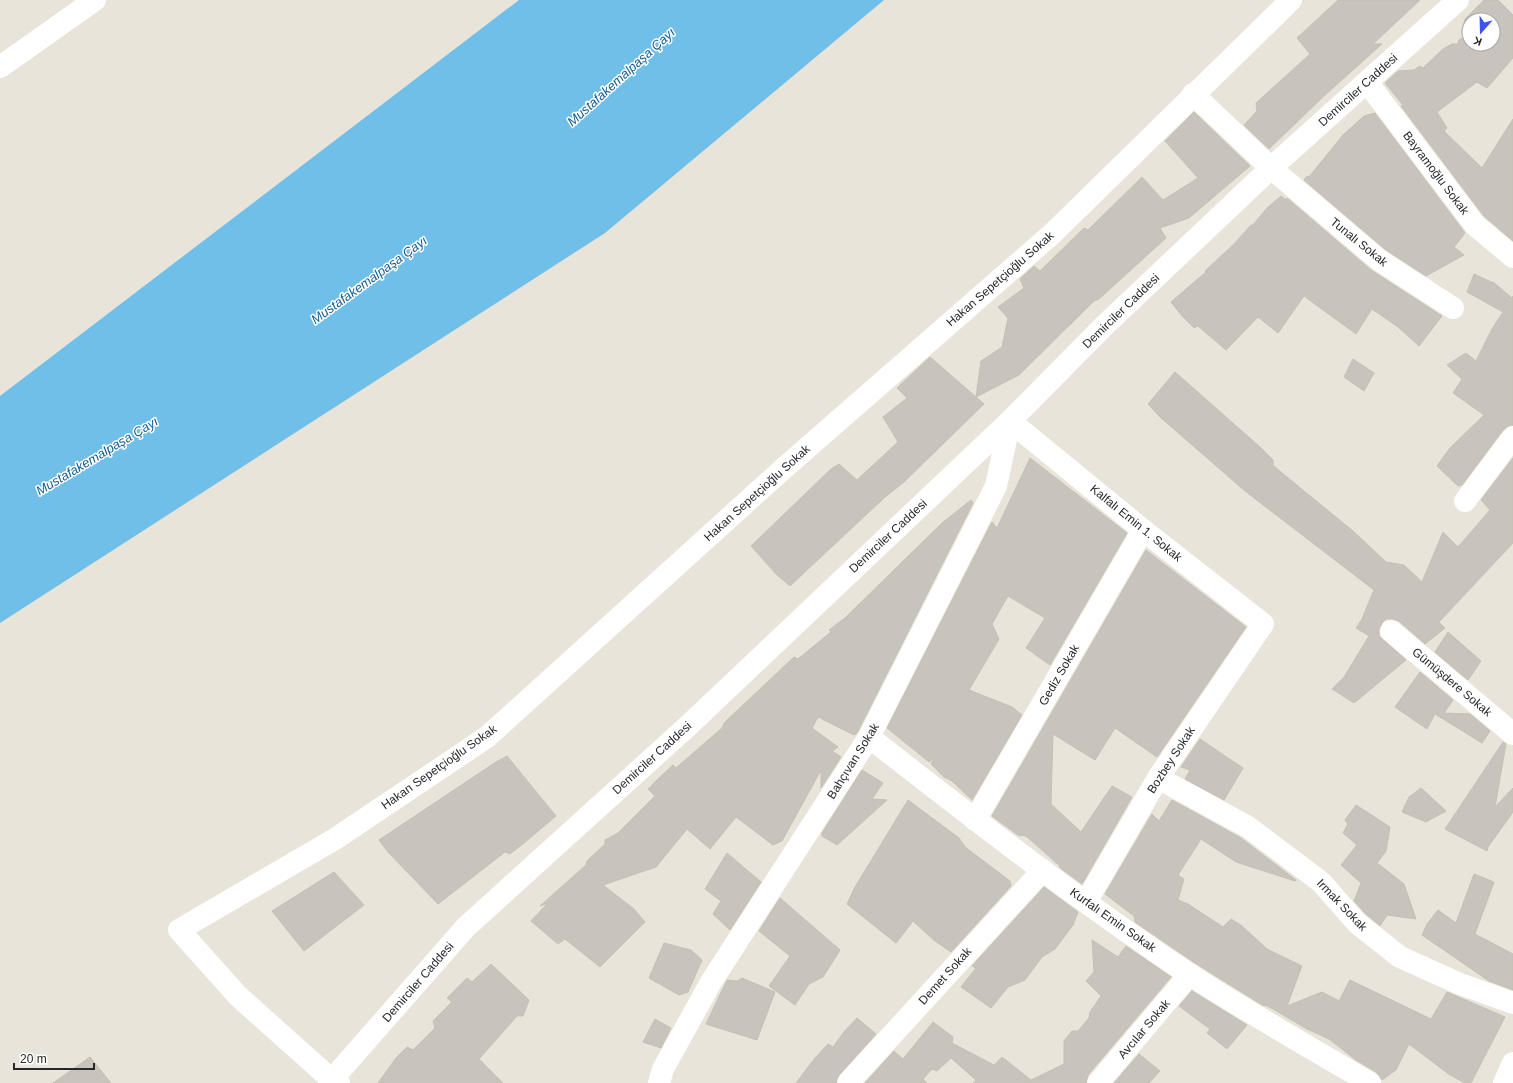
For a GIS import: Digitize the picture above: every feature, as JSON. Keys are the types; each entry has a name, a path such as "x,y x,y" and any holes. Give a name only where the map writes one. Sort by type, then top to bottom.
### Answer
{"street":[{"path":"0,67 95,0"},
{"name":"Hakan Sepetçioğlu Sokak","path":"333,1082 238,996 179,930 335,839 487,737 778,475 1053,233 1193,94 1291,0"},
{"name":"Demirciler Caddesi","path":"333,1082 466,927 689,725 1010,421 1104,326 1271,168 1458,0"},
{"name":"Bayramoğlu Sokak","path":"1367,82 1475,225 1513,257"},
{"name":"Tunalı Sokak","path":"1193,94 1271,168 1379,260 1453,308"},
{"name":"Kalfalı Emin 1. Sokak","path":"1010,421 1143,530 1263,624"},
{"name":"Bahçıvan Sokak","path":"660,1083 663,1070 711,982 869,738 996,486 1010,421"},
{"path":"1465,501 1513,437"},
{"name":"Gediz Sokak","path":"975,820 1143,530"},
{"name":"Bozbey Sokak","path":"1086,902 1158,778 1263,624"},
{"name":"Gümüşdere Sokak","path":"1391,631 1513,734"},
{"name":"Kurfalı Emin Sokak","path":"869,738 975,820 1086,902 1190,974 1370,1083"},
{"name":"Irmak Sokak","path":"1158,778 1248,827 1321,882 1357,923 1400,957 1460,984 1513,1003"},
{"name":"Demet Sokak","path":"848,1083 1043,870"},
{"name":"Avcılar Sokak","path":"1098,1083 1190,974"},
{"path":"1504,1083 1513,1063"}],"water":[{"name":"Mustafakemalpaşa Çayı","path":"519,0 884,0 605,233 0,623 0,396"}],"building":[{"path":"1338,0 1420,0 1373,44 1382,44 1325,95 1269,149 1244,125 1257,111 1256,103 1310,54 1297,38"},
{"path":"1484,0 1498,0 1513,15 1513,58 1487,88 1477,82 1437,112 1447,128 1444,131 1482,168 1513,119 1513,241 1484,216 1401,106 1403,105 1385,83 1398,71 1414,70 1420,66 1423,68 1443,49 1452,44 1458,44 1461,39 1461,52 1501,52 1501,12 1472,12"},
{"path":"1194,112 1250,166 1189,218 1160,228 1166,238 1099,299 1094,301 1019,375 976,397 981,361 1002,347 1008,318 998,307 1024,288 1020,279 1034,266 1040,271 1084,228 1088,230 1142,177 1163,200 1198,178 1165,141"},
{"path":"1375,113 1465,233 1454,247 1464,255 1426,276 1386,250 1304,180 1307,176 1309,177 1343,135 1364,116"},
{"path":"1281,196 1286,200 1287,198 1371,270 1442,316 1419,346 1398,327 1372,309 1356,334 1304,296 1278,333 1258,317 1226,350 1198,326 1194,328 1182,316 1171,302 1206,272 1205,271 1234,244 1251,225 1253,225 1267,208"},
{"path":"1474,274 1493,282 1512,298 1513,296 1513,425 1503,430 1462,485 1458,486 1437,466 1450,448 1484,415 1453,393 1462,379 1447,365 1466,353 1476,361 1492,329 1503,312 1467,292"},
{"path":"930,357 984,404 904,482 884,498 790,586 776,574 751,546 831,469 839,464 857,480 898,442 883,417 907,398 897,388"},
{"path":"1353,359 1374,373 1364,391 1344,377"},
{"path":"1175,372 1260,447 1273,460 1273,465 1353,531 1386,562 1404,565 1422,582 1443,532 1458,547 1490,510 1481,500 1513,458 1513,543 1439,622 1445,628 1425,644 1399,621 1386,619 1382,623 1379,629 1379,636 1406,660 1354,703 1332,689 1344,677 1369,636 1356,628 1362,619 1374,590 1245,491 1160,417 1148,404"},
{"path":"1030,458 1127,533 1050,665 1026,648 1045,618 1008,596 992,624 999,639 969,690 1012,707 1022,715 972,800 931,764 934,758 929,762 887,728 992,522 997,528"},
{"path":"971,500 973,503 857,733 854,735 818,717 812,728 838,747 832,751 841,757 821,788 821,770 782,841 773,845 736,817 710,849 687,829 656,867 603,885 634,909 645,922 600,967 565,939 558,944 531,921 548,903 540,906 586,865 587,861 605,844 605,840 618,833 655,796 648,789 659,778 673,765 676,768 722,728 725,722 794,657 798,659 831,632 829,630 845,618 942,523"},
{"path":"1146,550 1246,627 1157,757 1115,728 1095,760 1053,734 1051,804 1081,832 1112,786 1132,797 1082,884 1059,867 1060,866 1026,836 1018,835 992,816"},
{"path":"1448,632 1481,661 1468,680 1435,652"},
{"path":"1420,672 1453,700 1444,713 1470,714 1490,731 1482,743 1435,714 1427,729 1395,707"},
{"path":"1200,739 1243,768 1224,800 1185,779 1190,770 1181,767"},
{"path":"1503,742 1506,744 1495,807 1513,788 1513,812 1488,847 1487,851 1445,829"},
{"path":"507,756 556,816 510,854 505,852 438,904 388,852 379,840"},
{"path":"862,770 883,783 872,799 887,800 837,845 822,836 822,833"},
{"path":"1421,788 1446,811 1426,822 1402,812 1409,797"},
{"path":"908,800 959,838 965,847 1010,881 1011,886 951,952 935,941 913,921 896,943 847,904 855,887"},
{"path":"1172,800 1241,838 1296,880 1295,881 1236,862 1201,839 1178,875 1184,879 1178,900 1188,904 1223,927 1231,919 1242,926 1267,949 1302,966 1287,1006 1322,992 1339,1001 1350,980 1431,1019 1447,992 1505,1017 1471,1083 1465,1083 1450,1075 1409,1044 1396,1070 1382,1080 1376,1072 1356,1060 1329,1039 1307,1029 1273,1009 1265,1005 1264,1006 1195,963 1135,922 1134,916 1105,894 1152,814 1159,821"},
{"path":"1356,805 1390,827 1386,851 1377,863 1404,884 1416,919 1387,915 1380,926 1354,901 1361,883 1341,865 1357,845 1343,833 1348,824 1345,820"},
{"path":"727,853 761,882 730,930 713,914 721,901 705,889"},
{"path":"334,872 364,905 304,951 272,911"},
{"path":"1474,874 1494,882 1475,934 1513,954 1513,990 1489,981 1422,935 1427,924 1438,910 1456,923"},
{"path":"1044,887 1078,912 1073,925 1055,949 1042,957 1025,980 1008,987 991,1008 961,987 976,968 972,966"},
{"path":"780,898 840,950 823,977 809,984 795,1005 769,986 790,956 759,931"},
{"path":"1092,940 1118,957 1126,946 1171,977 1088,1075 1086,1083 973,1083 976,1080 951,1058 937,1071 932,1069 923,1079 927,1083 865,1083 894,1051 903,1059 933,1022 953,1037 952,1043 994,1065 1002,1057 1031,1080 1064,1064 1064,1041 1072,1031 1078,1031 1089,1018 1090,1012 1101,996 1086,981 1094,972"},
{"path":"664,943 691,950 702,960 688,992 679,995 649,978"},
{"path":"491,964 529,1000 523,1016 517,1016 479,1059 503,1083 378,1083 396,1058 407,1047 413,1050 435,1028 433,1021 452,1002 447,998 467,978 472,982"},
{"path":"742,978 775,992 757,1040 706,1024 727,980 737,981"},
{"path":"1192,991 1247,1025 1227,1049 1207,1033 1210,1029 1179,1006"},
{"path":"857,1018 876,1034 839,1075 836,1083 796,1083 828,1044 833,1047"},
{"path":"655,1019 671,1028 661,1048 643,1042"},
{"path":"1139,1054 1160,1071 1149,1083 1114,1083"},
{"path":"90,1057 111,1083 53,1083"}]}
